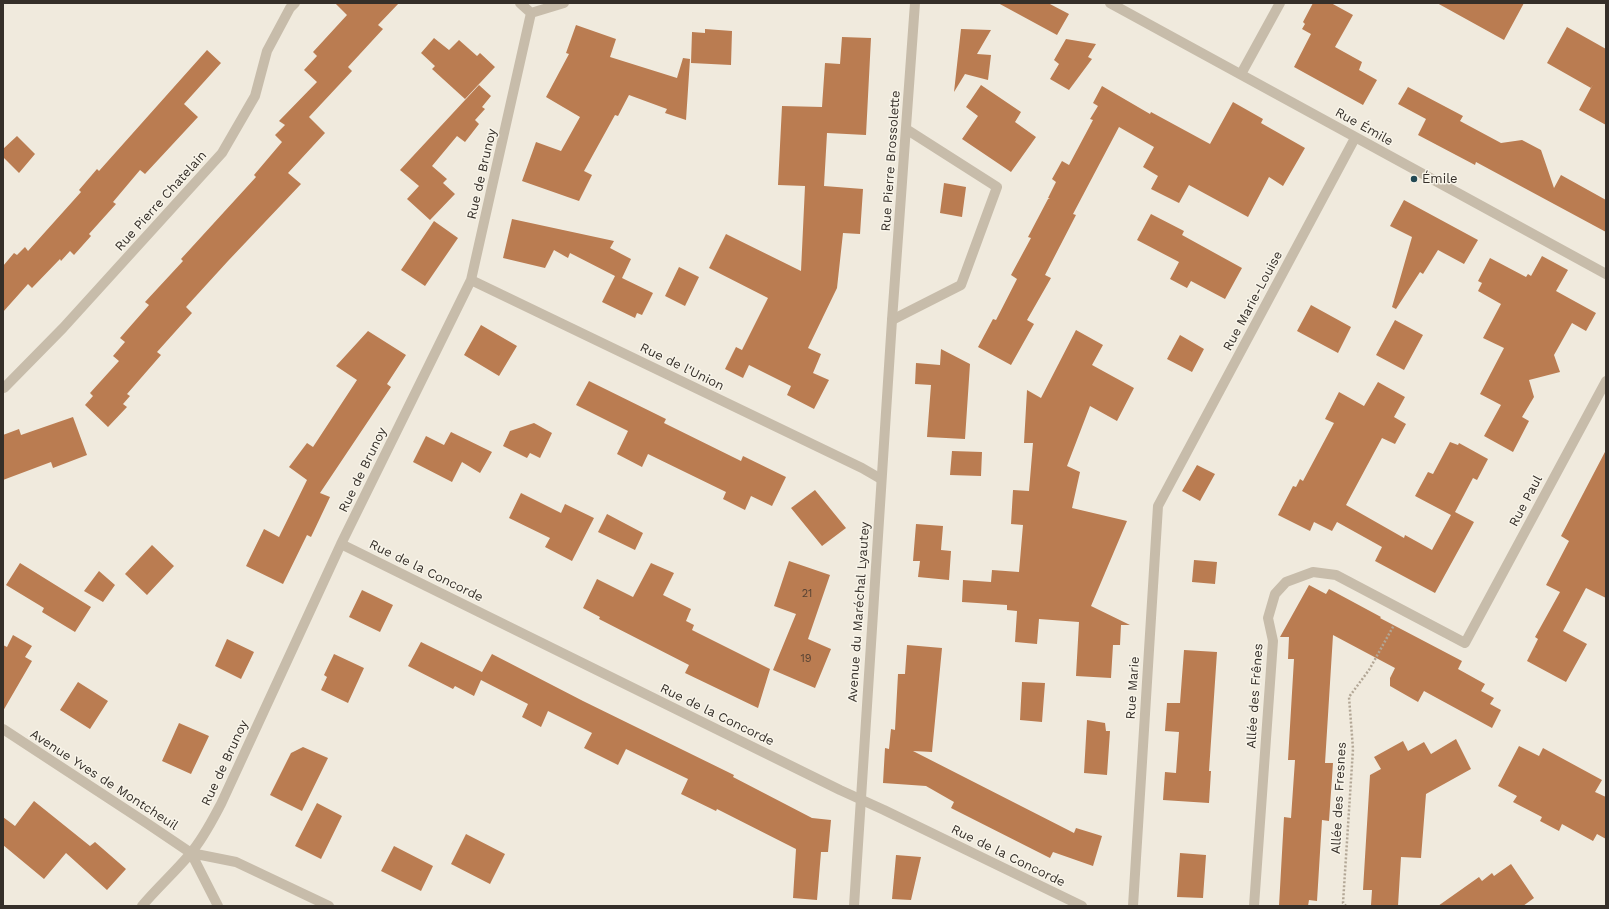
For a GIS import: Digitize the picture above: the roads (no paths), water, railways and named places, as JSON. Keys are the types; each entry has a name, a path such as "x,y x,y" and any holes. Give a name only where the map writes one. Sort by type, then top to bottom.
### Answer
{"street":[{"name":"Rue Pierre Chatelain","path":"4,388 63,328 222,153 255,96 267,51 290,8 295,3"},
{"path":"520,3 531,12 564,3"},
{"name":"Rue Pierre Brossolette","path":"892,320 915,3"},
{"name":"Rue Émile","path":"1110,3 1606,274"},
{"path":"1241,74 1280,3"},
{"name":"Rue de Brunoy","path":"142,906 191,853 207,830 221,804 341,544 471,280 531,12"},
{"path":"892,320 961,285 997,187 906,129"},
{"name":"Rue Marie-Louise","path":"1174,476 1355,138"},
{"name":"Rue de l'Union","path":"471,280 862,468 881,479"},
{"name":"Avenue du Maréchal Lyautey","path":"854,906 892,320"},
{"name":"Rue Paul","path":"1470,634 1606,381"},
{"name":"Rue Marie","path":"1133,906 1158,506 1174,476"},
{"name":"Rue de la Concorde","path":"341,544 860,800 884,810 1082,906"},
{"name":"Allée des Frênes","path":"1254,906 1272,641 1268,618 1274,594 1286,582 1313,572 1336,574 1465,643 1470,634"},
{"name":"Avenue Yves de Montcheuil","path":"3,729 191,853"},
{"path":"191,853 218,906"},
{"path":"191,853 236,862 329,906"}],"place":[{"name":"Émile","path":"1414,179"}]}
